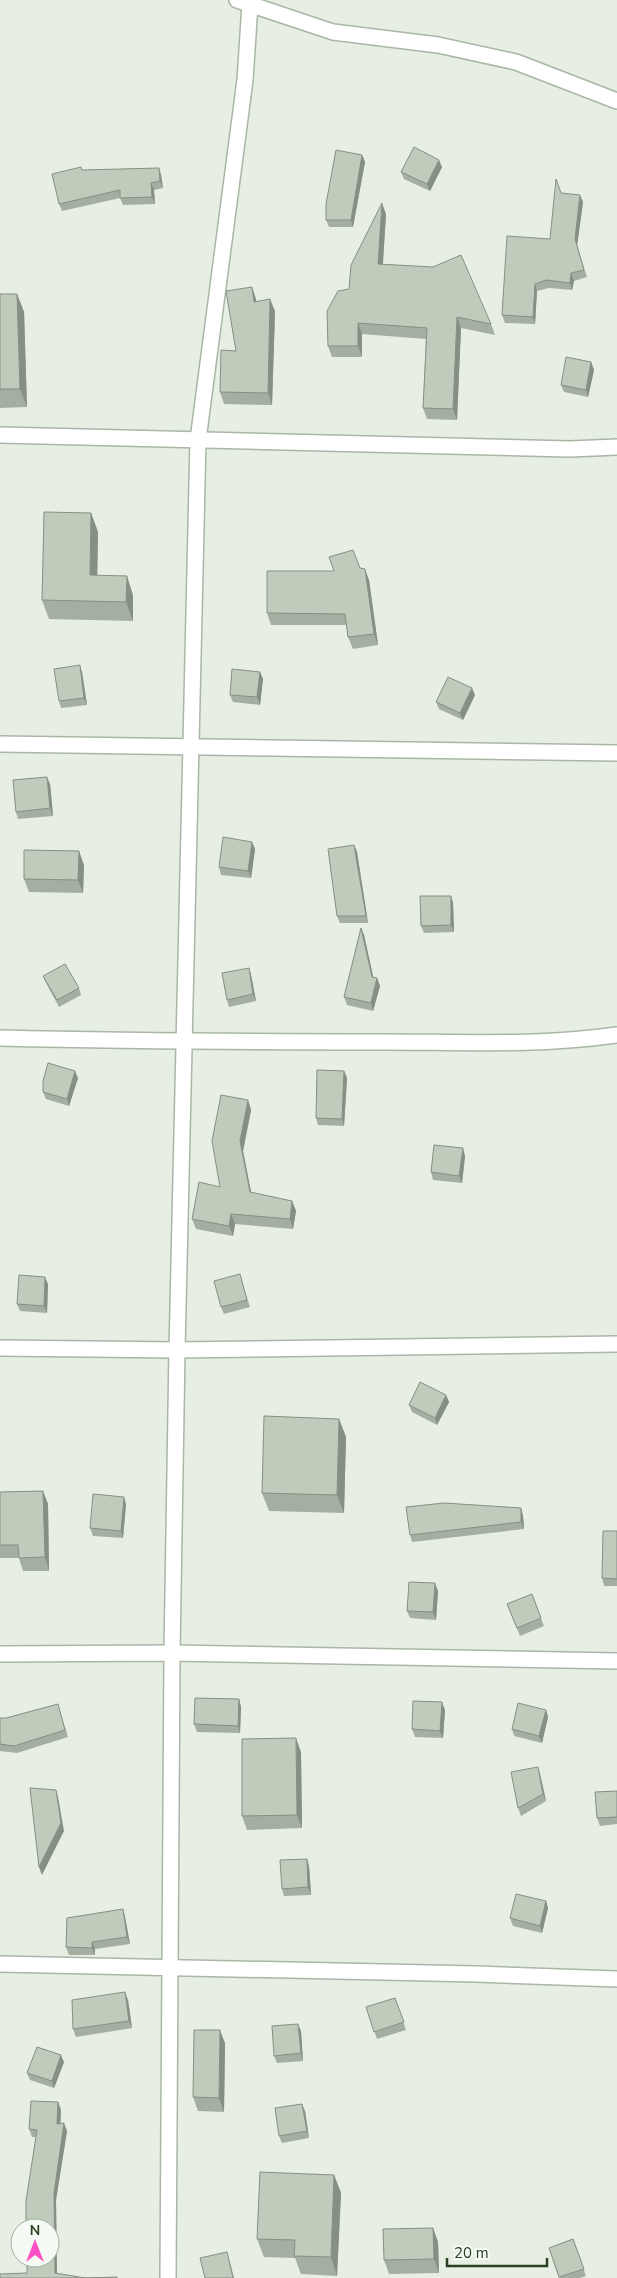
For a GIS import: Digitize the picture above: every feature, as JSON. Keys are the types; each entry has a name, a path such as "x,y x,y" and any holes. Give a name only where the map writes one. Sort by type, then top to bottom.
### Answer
{"street":[{"path":"168,2278 172,1653 182,1042 198,440 245,80 243,2 333,32 438,45 516,62 617,101"},
{"path":"0,435 570,448 617,447"},
{"path":"0,744 617,753"},
{"path":"0,1038 182,1042 574,1041 617,1035"},
{"path":"0,1348 177,1350 617,1344"},
{"path":"0,1654 172,1653 617,1661"},
{"path":"0,1964 476,1974 617,1979"}],"building":[{"path":"414,147 439,160 427,184 401,172"},
{"path":"336,150 362,155 351,220 326,220 326,204"},
{"path":"81,167 82,170 159,168 160,181 151,183 152,197 120,198 120,190 59,204 52,174"},
{"path":"556,179 561,193 580,195 575,239 584,270 571,273 570,283 546,280 535,284 533,317 502,315 507,236 550,239"},
{"path":"382,203 378,264 433,267 461,255 491,324 457,317 453,409 423,408 427,328 358,323 358,346 328,346 327,311 338,291 349,289 351,265"},
{"path":"252,287 254,302 270,299 268,393 220,392 221,350 236,351 226,291"},
{"path":"0,294 17,294 20,389 0,389"},
{"path":"566,357 591,362 586,390 561,385"},
{"path":"44,512 91,513 90,575 127,576 126,602 42,600"},
{"path":"353,550 360,568 365,569 374,634 348,637 345,614 267,613 267,571 334,571 329,557"},
{"path":"80,665 84,698 59,701 54,669"},
{"path":"232,669 260,672 257,697 230,695"},
{"path":"448,677 472,688 460,713 436,702"},
{"path":"47,777 50,808 16,812 13,780"},
{"path":"223,837 252,842 248,871 219,867"},
{"path":"354,845 366,916 337,916 328,849"},
{"path":"24,850 79,851 78,880 24,879"},
{"path":"420,896 451,896 451,925 421,926"},
{"path":"361,928 372,977 377,978 371,1003 344,997"},
{"path":"65,964 79,988 57,1000 43,976"},
{"path":"249,968 253,994 227,1000 222,973"},
{"path":"48,1063 75,1071 67,1099 43,1092 43,1081"},
{"path":"317,1070 344,1071 342,1119 316,1118"},
{"path":"221,1095 248,1100 240,1141 250,1192 292,1201 290,1219 231,1214 229,1226 192,1219 199,1182 220,1187 212,1141"},
{"path":"434,1145 463,1148 459,1176 431,1172"},
{"path":"240,1274 247,1300 221,1307 214,1281"},
{"path":"19,1275 45,1277 44,1306 17,1304"},
{"path":"420,1382 446,1395 435,1418 409,1405"},
{"path":"264,1416 339,1419 337,1495 262,1493"},
{"path":"43,1491 45,1557 19,1558 18,1545 0,1545 0,1492"},
{"path":"93,1494 124,1497 121,1531 90,1528"},
{"path":"444,1503 521,1508 521,1522 410,1535 406,1507"},
{"path":"603,1531 617,1531 617,1579 602,1578"},
{"path":"409,1582 435,1583 433,1612 407,1611"},
{"path":"532,1594 541,1618 517,1628 507,1604"},
{"path":"195,1698 239,1699 238,1726 194,1724"},
{"path":"413,1701 442,1702 440,1731 412,1729"},
{"path":"518,1703 546,1710 539,1736 512,1729"},
{"path":"58,1704 65,1730 14,1746 0,1744 0,1718"},
{"path":"296,1738 297,1815 242,1816 242,1739"},
{"path":"538,1767 543,1794 518,1808 511,1772"},
{"path":"30,1788 56,1790 61,1823 39,1867"},
{"path":"617,1791 617,1817 597,1818 595,1792"},
{"path":"307,1859 308,1887 282,1889 280,1860"},
{"path":"516,1894 546,1901 540,1926 510,1918"},
{"path":"123,1909 127,1937 92,1942 92,1948 66,1947 67,1918"},
{"path":"125,1992 129,2021 73,2029 72,2000"},
{"path":"395,1998 404,2022 374,2032 366,2007"},
{"path":"298,2024 301,2053 274,2056 272,2026"},
{"path":"194,2030 220,2030 219,2098 193,2097"},
{"path":"37,2047 61,2055 52,2081 27,2073"},
{"path":"31,2101 58,2102 57,2124 64,2123 54,2193 54,2218 26,2218 26,2201 37,2130 29,2129"},
{"path":"302,2104 307,2131 279,2136 275,2108"},
{"path":"260,2172 334,2175 331,2257 294,2256 295,2240 257,2239"},
{"path":"433,2228 434,2259 384,2260 383,2229"},
{"path":"573,2239 584,2269 559,2277 549,2248"},
{"path":"227,2252 233,2278 205,2278 200,2258"},
{"path":"27,2268 55,2268 55,2273 85,2278 0,2278 0,2274 27,2273"},
{"path":"117,2277 117,2278 85,2278"}]}
